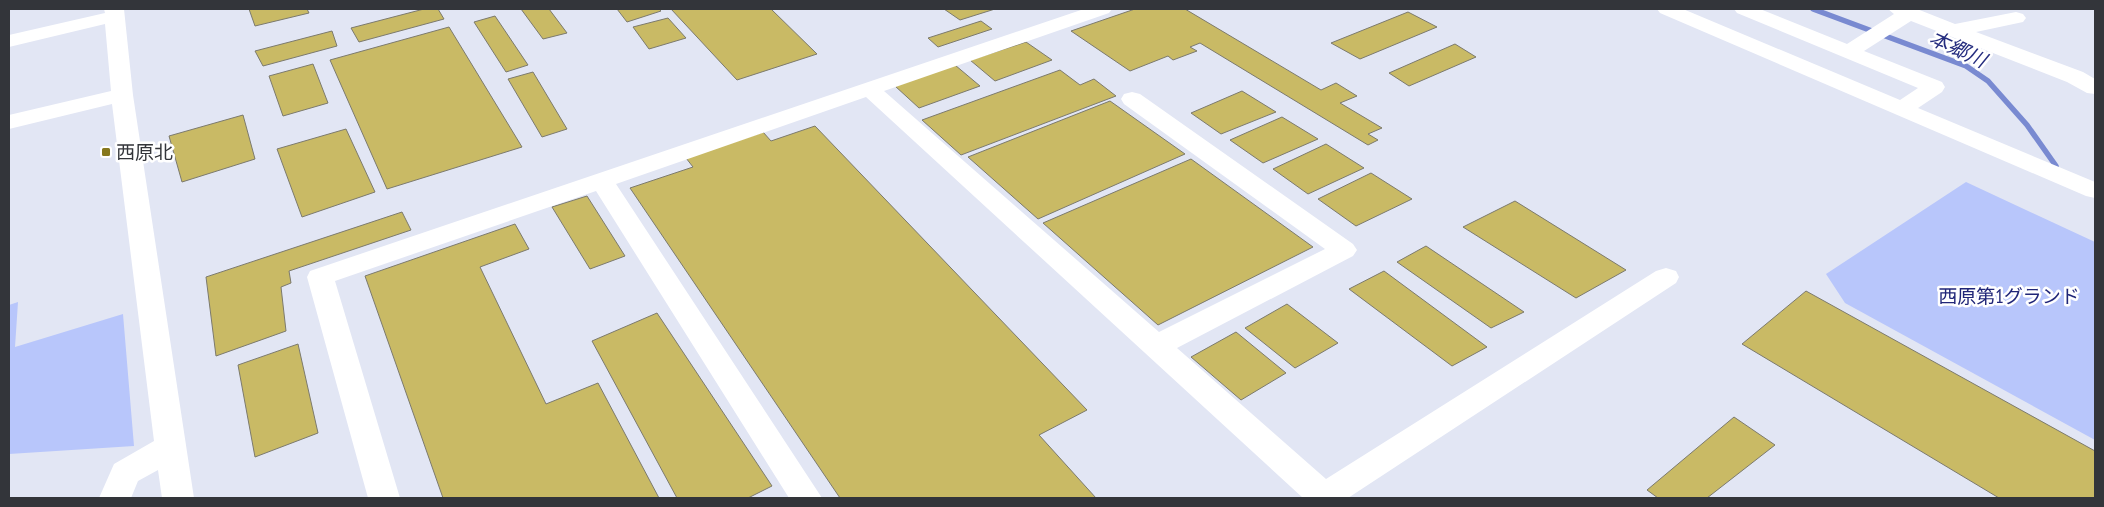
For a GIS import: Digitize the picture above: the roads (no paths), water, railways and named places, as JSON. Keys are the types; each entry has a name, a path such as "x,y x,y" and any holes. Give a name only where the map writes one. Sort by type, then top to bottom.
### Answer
{"street":[{"path":"384,498 320,277 1102,9"},
{"path":"1667,9 2095,192"},
{"path":"1744,9 1934,87 1902,109"},
{"path":"1848,52 1878,34 1904,11 2075,77 2095,88"},
{"path":"9,41 114,12 122,95 178,498"},
{"path":"1955,30 2016,18"},
{"path":"869,88 1323,498 1666,277"},
{"path":"9,122 122,95"},
{"path":"1132,100 1344,250 1156,346"},
{"path":"601,180 806,498"},
{"path":"115,498 125,473 171,447"}],"waterway":[{"name":"本郷川","path":"1813,9 1966,66 1988,81 2027,125 2056,166"}],"place":[{"name":"西原北","path":"106,152"}],"park label":[{"name":"西原第1グランド","path":"2009,296"}]}
